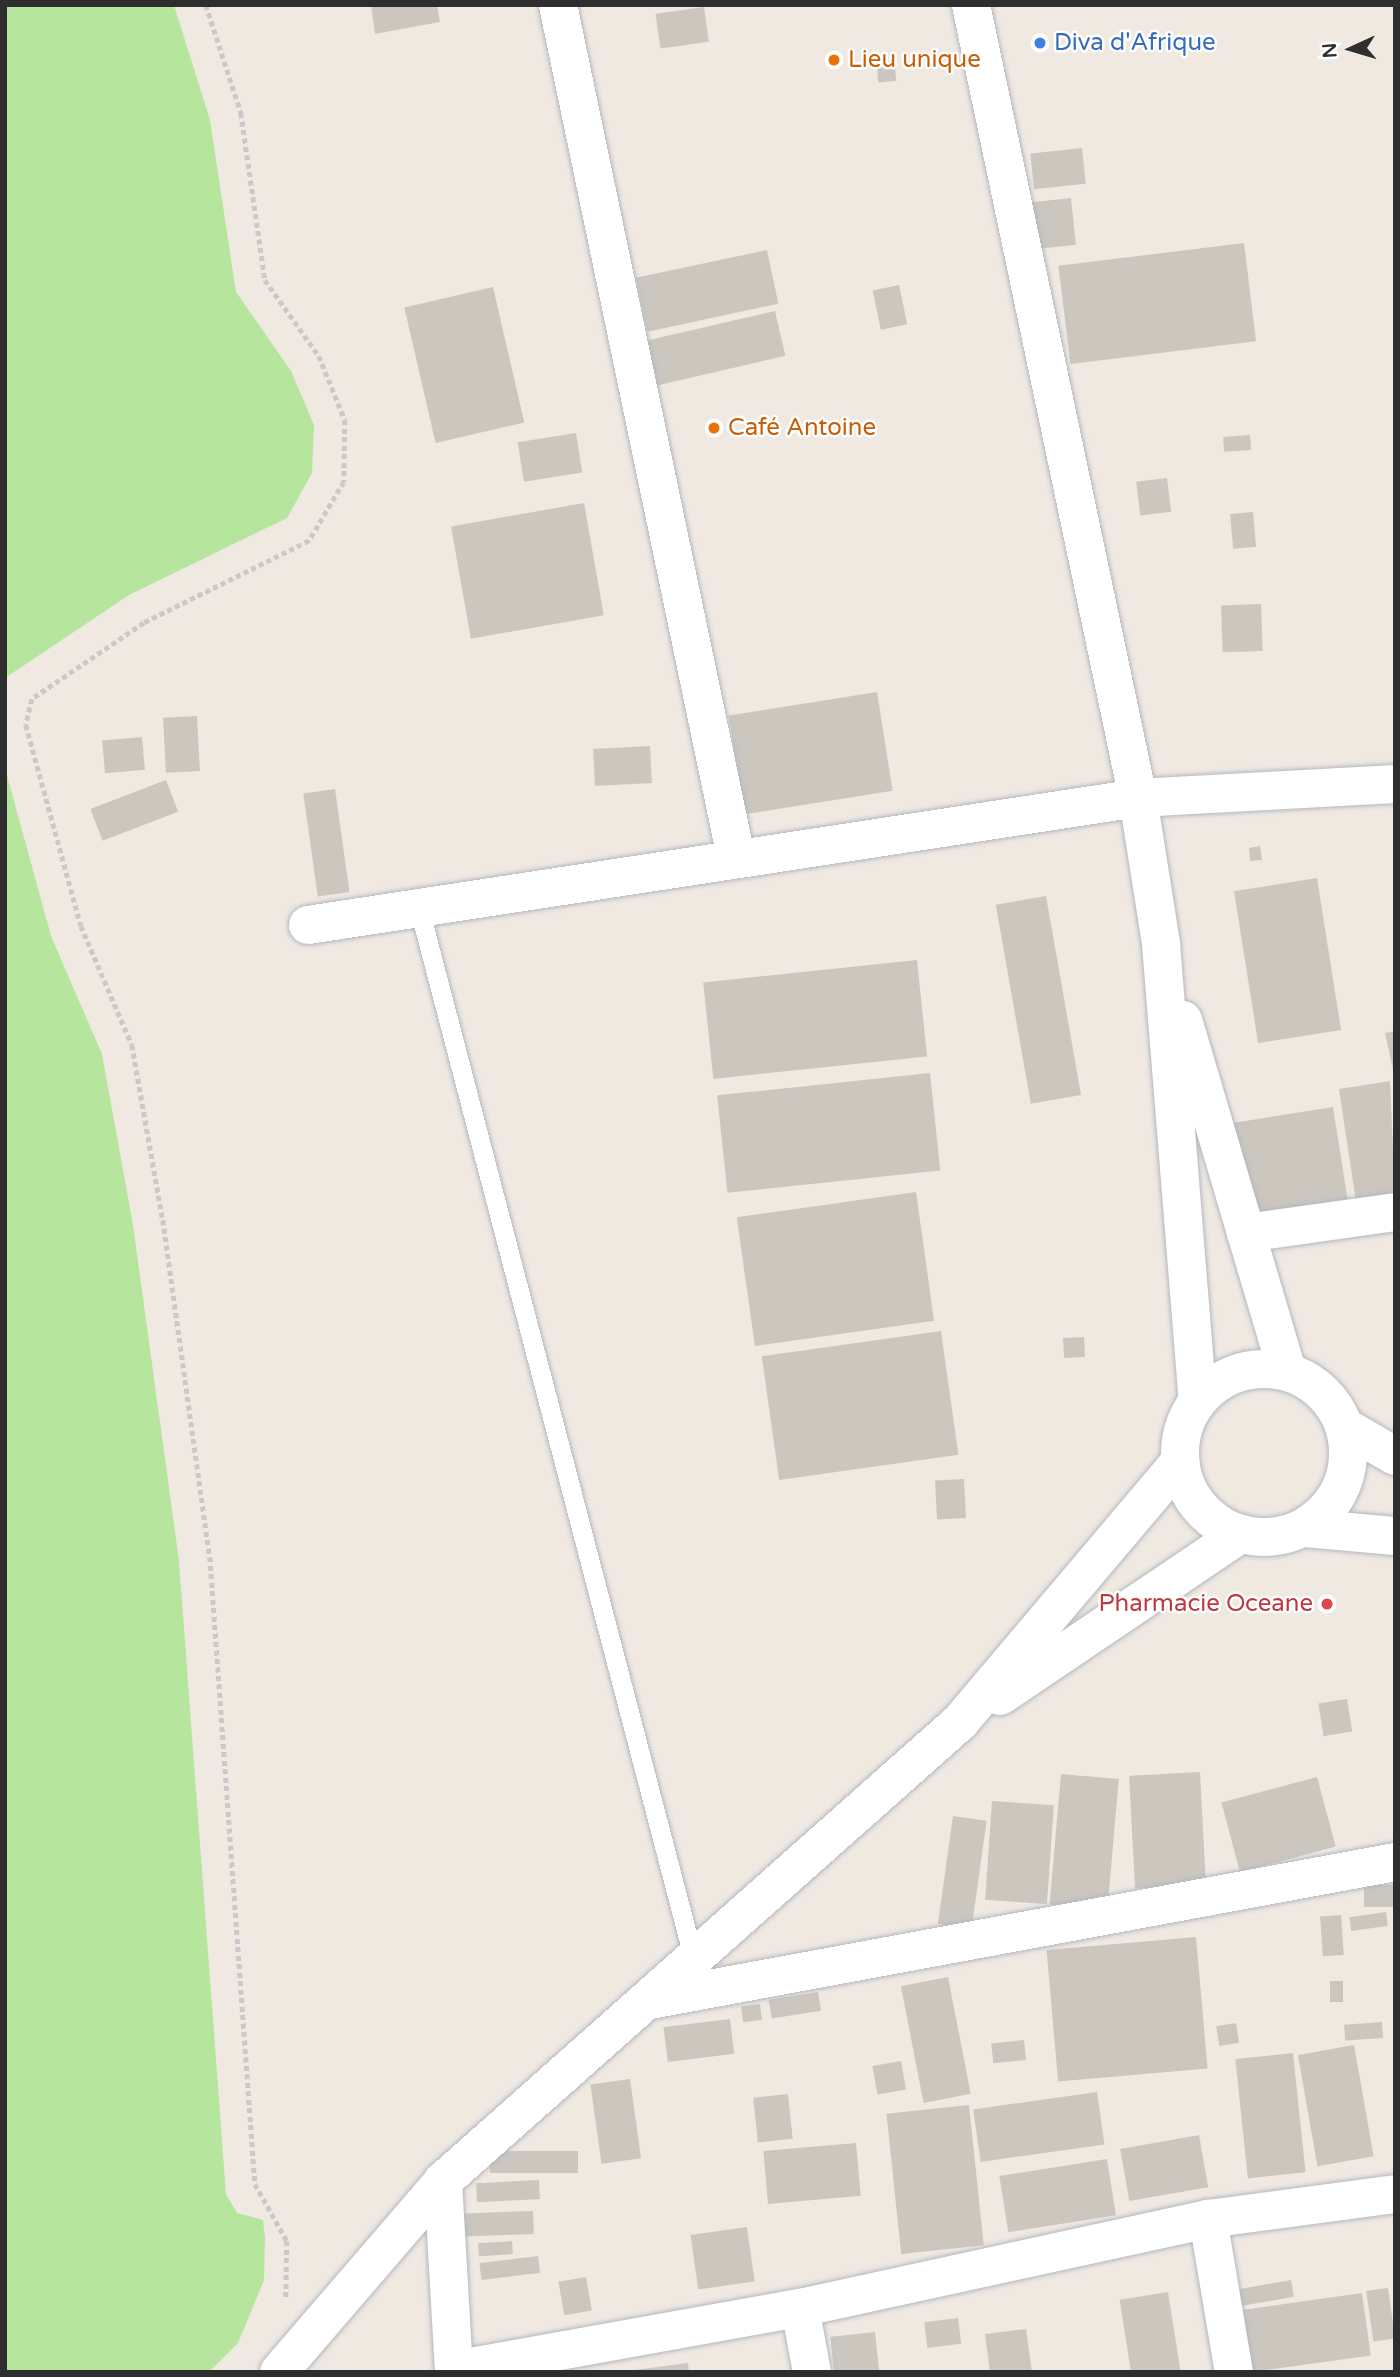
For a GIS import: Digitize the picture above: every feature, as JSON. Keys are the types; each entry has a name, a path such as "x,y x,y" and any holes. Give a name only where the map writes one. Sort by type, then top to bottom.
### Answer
{"street":[{"path":"558,5 736,857"},
{"path":"971,5 1138,798 1161,944 1198,1400"},
{"path":"309,925 736,857 1138,798 1395,784"},
{"path":"1161,944 1287,1371"},
{"path":"1246,1233 1395,1212"},
{"path":"1395,1456 1345,1427 1323,1393 1287,1371 1255,1369 1223,1379 1198,1400 1183,1429 1181,1462 1190,1494 1212,1519 1240,1534 1274,1538 1305,1528 1395,1536"},
{"path":"1305,1528 1334,1502 1348,1466 1345,1427"},
{"path":"279,2372 443,2181 694,1961 960,1722 1181,1462"},
{"path":"960,1722 1240,1534"},
{"path":"650,2000 1395,1862"},
{"path":"443,2181 454,2371 800,2308 1208,2219 1395,2194"},
{"path":"1208,2219 1234,2372"},
{"path":"800,2308 811,2372"}],"lane":[{"path":"419,908 694,1961"}],"path":[{"path":"206,5 241,113 265,280 319,356 345,419 344,482 309,541 144,623 32,699 26,725 81,926 132,1045 163,1220 209,1557 256,2185 287,2241 290,2286 281,2311"}],"green space":[{"path":"5,5 174,5 210,120 236,292 291,371 314,425 312,473 287,518 129,595 5,678"},
{"path":"5,768 51,936 102,1054 133,1225 179,1561 226,2194 237,2213 263,2220 264,2280 238,2343 209,2372 5,2372"}],"building":[{"path":"371,5 437,5 440,22 375,34"},
{"path":"704,7 709,42 660,48 655,14"},
{"path":"895,65 896,81 878,82 877,66"},
{"path":"1082,148 1086,184 1034,189 1030,153"},
{"path":"1071,198 1076,245 1036,249 1031,202"},
{"path":"1244,243 1256,341 1070,364 1058,266"},
{"path":"767,250 778,304 647,332 636,278"},
{"path":"899,285 907,324 881,330 873,291"},
{"path":"493,287 524,422 436,443 404,307"},
{"path":"775,311 785,356 652,387 642,342"},
{"path":"576,433 582,473 524,482 518,442"},
{"path":"1250,435 1251,450 1224,452 1223,437"},
{"path":"1167,478 1171,512 1140,516 1136,482"},
{"path":"584,503 604,615 471,639 451,526"},
{"path":"1253,512 1256,547 1233,549 1230,514"},
{"path":"1261,604 1263,651 1223,652 1221,605"},
{"path":"877,692 893,791 744,814 729,715"},
{"path":"197,716 200,771 166,773 163,718"},
{"path":"142,737 145,770 105,773 102,740"},
{"path":"650,746 652,783 595,786 593,749"},
{"path":"166,780 178,812 103,841 90,809"},
{"path":"335,789 349,892 318,896 303,793"},
{"path":"1260,846 1262,860 1250,861 1249,848"},
{"path":"1317,878 1341,1030 1258,1043 1234,891"},
{"path":"1046,896 1081,1095 1031,1104 996,905"},
{"path":"917,960 927,1056 713,1079 703,982"},
{"path":"1395,1031 1395,1074 1394,1074 1385,1033"},
{"path":"930,1073 940,1170 727,1193 717,1095"},
{"path":"1390,1081 1395,1196 1356,1202 1339,1089"},
{"path":"1333,1107 1348,1204 1248,1220 1232,1123"},
{"path":"916,1192 934,1321 755,1346 737,1217"},
{"path":"941,1331 958,1455 779,1480 762,1356"},
{"path":"1084,1337 1085,1357 1064,1358 1063,1338"},
{"path":"964,1479 966,1518 937,1519 935,1481"},
{"path":"1347,1699 1352,1732 1324,1736 1318,1704"},
{"path":"1200,1772 1206,1885 1135,1889 1129,1776"},
{"path":"1061,1774 1119,1779 1107,1910 1050,1905"},
{"path":"1317,1777 1336,1847 1240,1872 1221,1803"},
{"path":"992,1801 1054,1805 1047,1904 985,1900"},
{"path":"953,1816 987,1821 971,1929 938,1924"},
{"path":"1364,1885 1395,1885 1395,1907 1364,1907"},
{"path":"1386,1912 1388,1926 1351,1931 1349,1917"},
{"path":"1341,1915 1344,1955 1323,1956 1320,1916"},
{"path":"1196,1937 1208,2068 1058,2082 1047,1950"},
{"path":"948,1977 971,2094 924,2103 901,1986"},
{"path":"1330,1981 1343,1981 1343,2002 1330,2002"},
{"path":"818,1992 821,2011 772,2019 769,2000"},
{"path":"760,2004 762,2020 743,2022 741,2006"},
{"path":"730,2019 734,2054 668,2062 663,2027"},
{"path":"1382,2022 1383,2038 1345,2041 1344,2025"},
{"path":"1236,2023 1239,2043 1219,2046 1216,2026"},
{"path":"1024,2040 1026,2060 993,2063 991,2043"},
{"path":"1354,2045 1374,2156 1317,2166 1298,2055"},
{"path":"1293,2053 1306,2172 1248,2178 1235,2059"},
{"path":"901,2061 906,2090 877,2095 872,2066"},
{"path":"630,2079 641,2158 602,2164 590,2085"},
{"path":"1097,2092 1104,2144 981,2162 973,2109"},
{"path":"788,2094 793,2139 758,2142 753,2098"},
{"path":"969,2105 984,2245 901,2254 886,2114"},
{"path":"1199,2135 1208,2187 1129,2201 1120,2149"},
{"path":"856,2143 861,2196 768,2204 763,2151"},
{"path":"490,2151 578,2151 578,2173 490,2173"},
{"path":"1107,2159 1116,2215 1008,2232 999,2176"},
{"path":"539,2180 540,2199 477,2202 476,2183"},
{"path":"533,2211 534,2234 465,2236 464,2213"},
{"path":"747,2227 755,2281 698,2289 691,2235"},
{"path":"512,2241 513,2254 479,2256 478,2243"},
{"path":"538,2256 540,2273 482,2280 479,2263"},
{"path":"586,2277 592,2310 564,2315 558,2282"},
{"path":"1291,2280 1294,2297 1207,2312 1204,2295"},
{"path":"1388,2288 1395,2339 1373,2342 1366,2291"},
{"path":"1168,2292 1181,2372 1131,2372 1120,2300"},
{"path":"1362,2293 1371,2355 1247,2372 1238,2310"},
{"path":"958,2318 961,2344 927,2348 924,2322"},
{"path":"1026,2329 1032,2372 990,2372 985,2334"},
{"path":"875,2332 879,2372 834,2372 830,2337"},
{"path":"688,2363 689,2372 635,2372 635,2370"}],"place":[{"name":"Diva d'Afrique","path":"1040,43"},
{"name":"Lieu unique","path":"834,60"},
{"name":"Café Antoine","path":"714,428"},
{"name":"Pharmacie Oceane","path":"1327,1604"}]}
